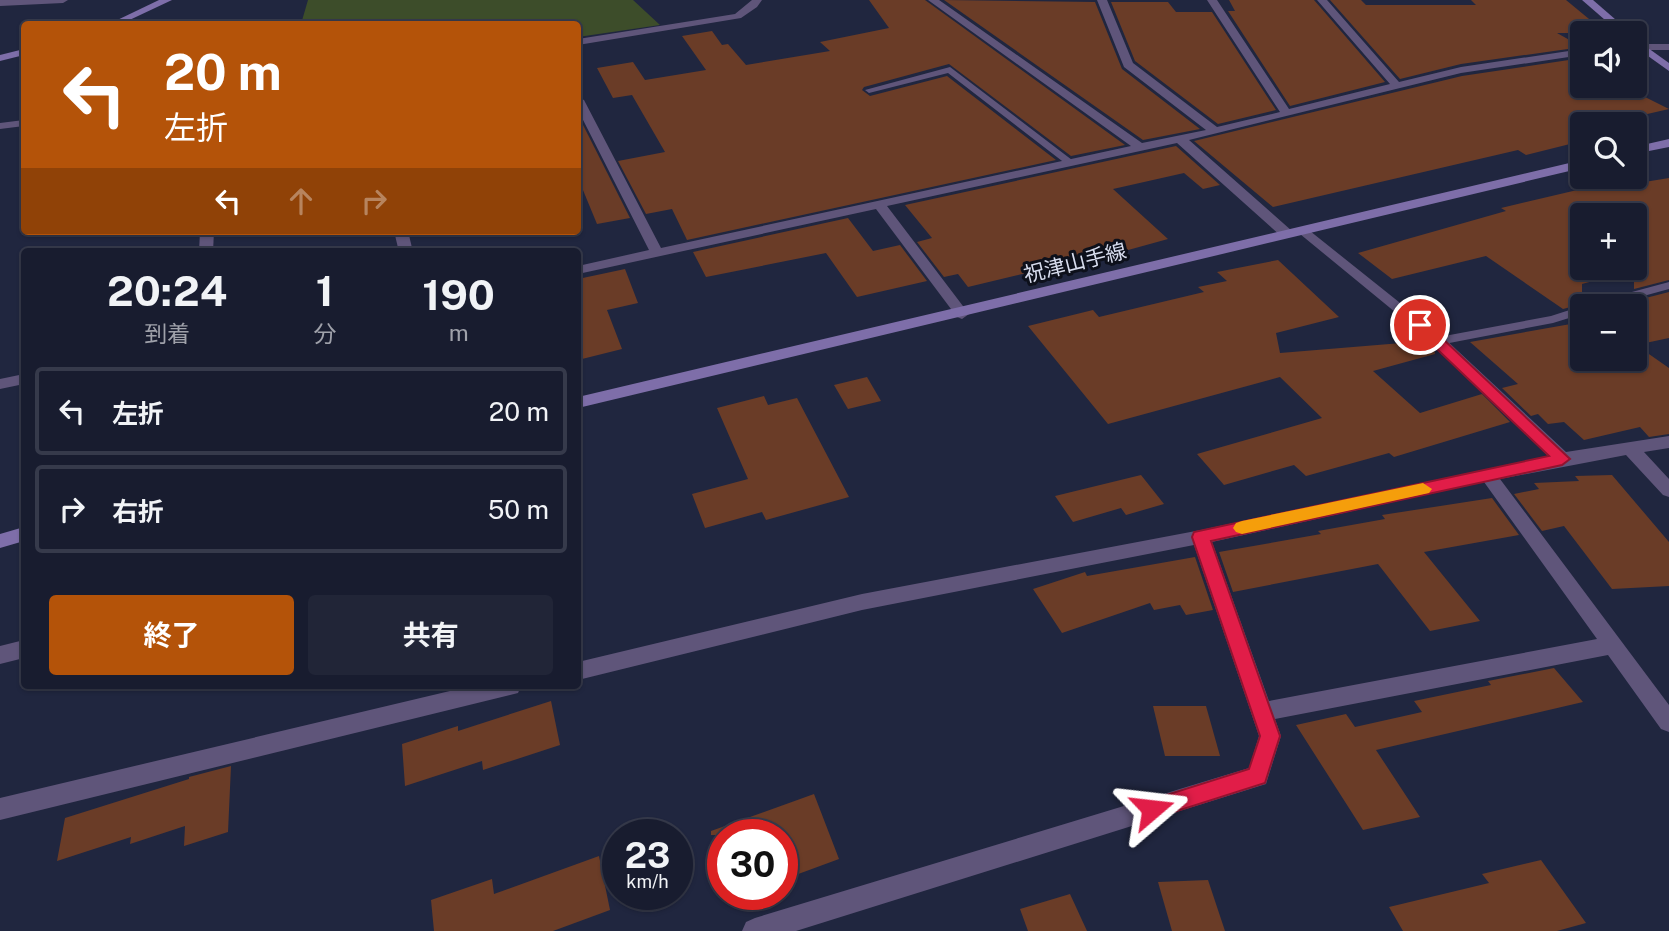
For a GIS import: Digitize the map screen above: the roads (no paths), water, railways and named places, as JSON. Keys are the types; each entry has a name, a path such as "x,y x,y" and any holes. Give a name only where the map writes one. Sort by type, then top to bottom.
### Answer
{"street":[{"path":"0,3 64,0"},
{"path":"121,21 167,0"},
{"path":"581,42 737,16 757,0"},
{"path":"933,0 1140,147"},
{"path":"1102,0 1128,65 1215,131"},
{"path":"1212,0 1287,114"},
{"path":"1322,0 1398,87"},
{"path":"1587,0 1612,21"},
{"path":"1647,46 1669,47"},
{"path":"1647,52 1669,68"},
{"path":"0,58 21,53"},
{"path":"581,269 1180,139 1461,70 1570,54"},
{"path":"581,106 657,253"},
{"path":"0,127 21,124"},
{"path":"1180,139 1287,234"},
{"path":"1647,148 1669,143"},
{"name":"祝津山手線","path":"581,402 962,314 1570,167"},
{"path":"879,204 962,314"},
{"path":"1305,230 1439,341 1562,459"},
{"path":"0,384 21,380"},
{"path":"581,670 862,602 1200,537 1562,459 1669,442"},
{"path":"1630,448 1669,490"},
{"path":"1488,475 1669,722"},
{"path":"0,541 21,535"},
{"path":"755,931 1258,776 1270,736 1200,537"},
{"path":"1261,712 1612,645"},
{"path":"0,655 21,650"},
{"path":"0,809 498,689"}],"lane":[{"path":"869,90 950,70 1069,162"},
{"path":"1637,294 1669,285"},
{"path":"1439,341 1570,313"}]}
